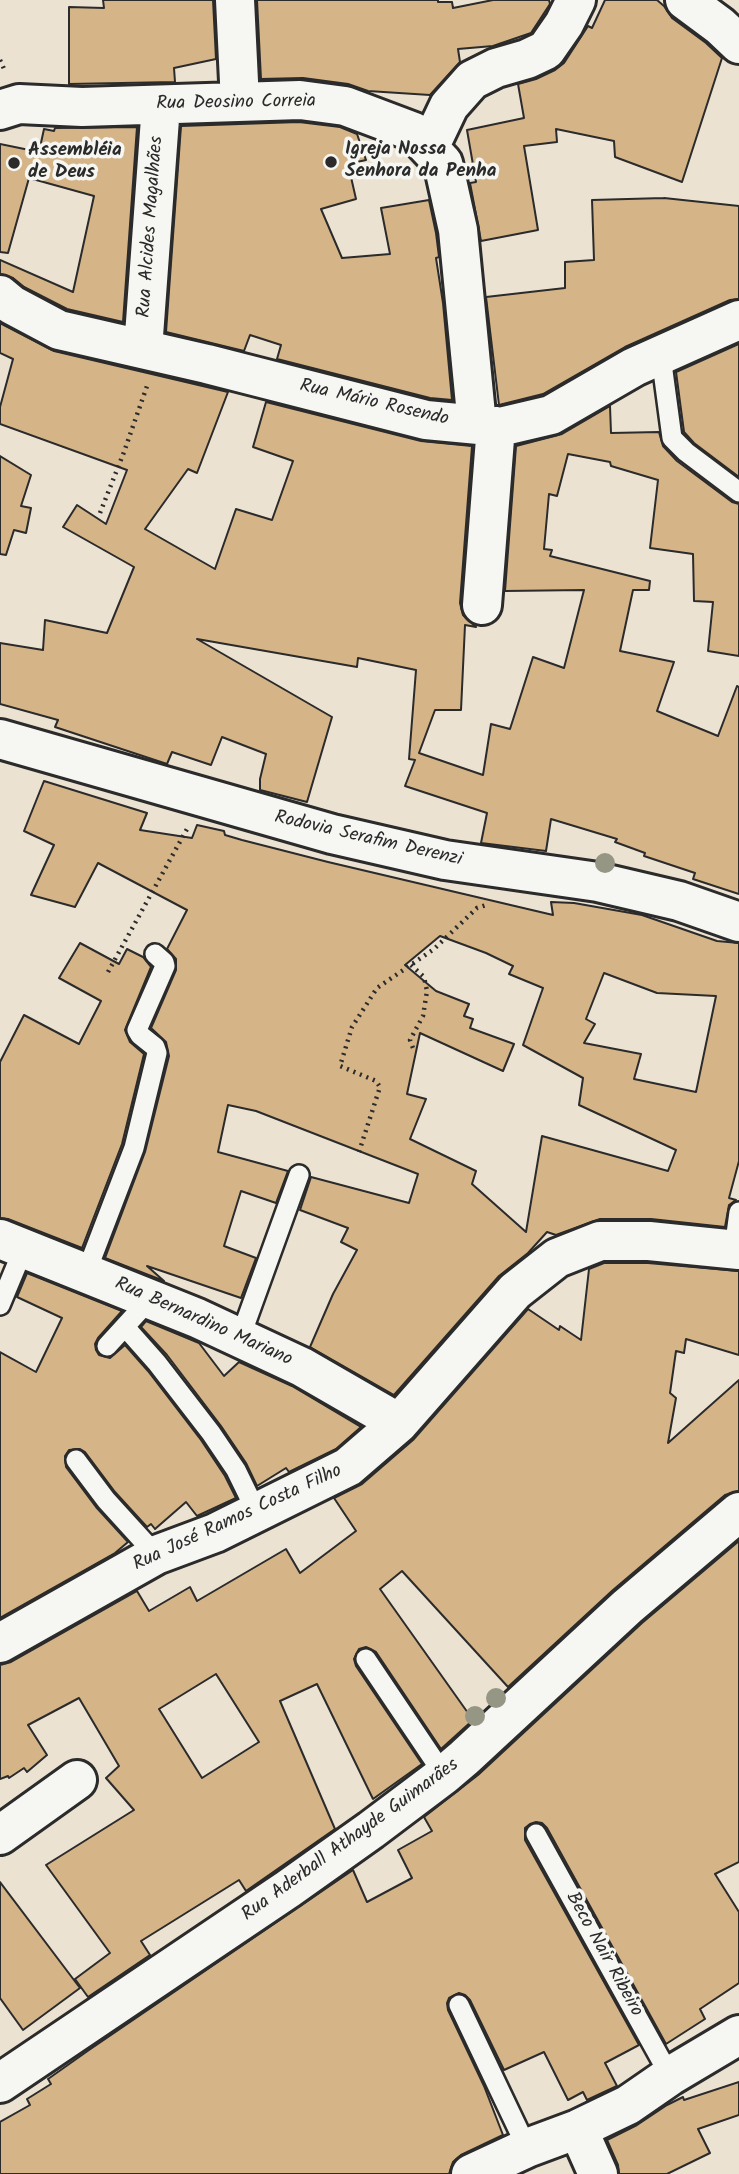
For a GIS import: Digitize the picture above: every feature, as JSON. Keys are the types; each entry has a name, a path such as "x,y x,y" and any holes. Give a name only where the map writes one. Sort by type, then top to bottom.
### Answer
{"street":[{"path":"235,0 240,102"},
{"path":"429,148 449,106 472,80 496,68 546,50 576,0"},
{"path":"685,0 730,23"},
{"name":"Rua Deosino Correia","path":"0,110 19,103 82,107 300,100 345,106 414,132 443,163 458,230 486,426 482,606"},
{"name":"Rua Alcides Magalhães","path":"151,351 160,105"},
{"name":"Rua Mário Rosendo","path":"0,295 12,305 60,330 426,420 500,427 551,415 634,367 739,320"},
{"name":"Rodovia Serafim Derenzi","path":"0,739 332,834 444,860 598,882 679,901 739,922"},
{"name":"Rua José Ramos Costa Filho","path":"0,1643 156,1555 215,1533 348,1467 399,1423 515,1290 557,1258 600,1241 649,1241 736,1249"},
{"name":"Rua Bernardino Mariano","path":"12,1244 86,1273 137,1314 197,1318 302,1367 399,1423"},
{"name":"Rua Aderball Athayde Guimarães","path":"0,2083 288,1889 444,1775 627,1608 739,1511"},
{"path":"0,1835 77,1780"},
{"path":"471,2174 628,2105 670,2076 739,2035"},
{"path":"578,2129 598,2174"}],"lane":[{"path":"661,356 672,438 685,453 739,492"},
{"path":"86,1273 134,1148 157,1054 155,1047 137,1033 165,966 155,954"},
{"path":"240,1338 299,1175"},
{"path":"736,1249 739,1212"},
{"path":"0,1305 12,1244"},
{"path":"107,1346 137,1314 157,1363 236,1470 257,1513"},
{"path":"76,1460 106,1500 156,1555"},
{"path":"366,1659 444,1775"},
{"name":"Beco Nair Ribeiro","path":"536,1834 670,2076"},
{"path":"459,2005 527,2148"}],"path":[{"path":"100,513 124,452 151,351"},
{"path":"108,972 204,798"},
{"path":"359,1152 380,1087 376,1081 342,1067 340,1063 352,1027 377,988 434,948 473,913"},
{"path":"411,965 424,977 426,991 424,1016 410,1040 413,1048"}],"building":[{"path":"103,0 213,0 216,59 174,68 175,82 69,84 69,7 104,8"},
{"path":"257,0 438,0 452,2 453,8 493,0 549,0 550,4 531,33 493,46 458,49 460,62 430,95 368,91 348,84 303,78 261,79"},
{"path":"605,0 657,0 672,18 722,58 682,182 615,157 614,141 556,129 557,142 524,146 538,230 481,241 470,183 476,182 467,130 524,118 518,84 536,79 564,63 588,26 592,28"},
{"path":"299,122 340,127 357,134 366,160 348,164 356,199 321,209 342,258 390,254 381,208 429,200 439,257 436,258 452,400 430,398 277,359 281,345 250,335 244,351 166,332 181,126"},
{"path":"137,127 123,322 67,309 24,287 13,278 0,274 0,260 73,292 94,196 29,178 8,253 0,252 0,144 39,152 44,129 54,131 55,128"},
{"path":"664,198 739,206 739,299 730,300 625,347 543,394 499,405 486,297 565,288 565,262 594,260 592,200"},
{"path":"0,323 54,351 228,392 197,473 188,469 145,529 215,569 236,509 272,520 293,461 253,447 266,402 421,441 472,446 460,603 463,615 476,627 465,625 461,710 435,710 419,753 483,775 491,724 510,729 533,657 564,668 584,590 505,591 516,446 562,434 610,406 611,433 659,432 663,446 677,461 732,502 739,504 739,656 708,651 713,602 694,601 693,554 650,548 658,480 611,466 610,462 568,454 557,496 549,494 544,549 552,550 550,556 650,581 649,590 633,590 620,651 674,662 657,711 718,736 737,686 739,687 739,894 693,879 695,873 644,856 645,853 615,842 617,839 551,819 546,851 481,843 487,813 405,786 415,760 409,759 416,670 358,658 357,667 197,639 332,717 307,802 260,790 266,754 222,737 211,765 172,752 167,764 55,727 58,720 0,704 0,643 43,650 45,620 107,633 134,567 63,527 77,505 106,524 127,470 0,424 0,407 13,359 0,353"},
{"path":"739,344 739,477 694,443 684,432 676,372"},
{"path":"0,456 31,475 21,506 31,508 26,533 14,530 6,555 0,554"},
{"path":"44,781 147,813 140,830 192,838 197,825 224,831 225,835 242,840 328,862 553,915 551,902 574,903 642,915 717,941 739,943 739,1161 729,1198 736,1200 729,1205 725,1227 651,1219 600,1219 556,1235 547,1232 528,1253 499,1276 394,1395 310,1347 333,1294 357,1250 341,1242 348,1228 300,1210 311,1177 409,1203 418,1174 256,1111 228,1105 218,1152 288,1171 276,1203 241,1191 224,1246 256,1258 241,1298 147,1266 164,1281 105,1258 145,1152 169,1056 166,1042 151,1028 176,970 176,959 167,949 187,910 98,863 75,907 31,895 54,845 24,831","holes":["440,936 513,966 509,974 543,988 523,1045 583,1078 579,1105 676,1150 668,1171 542,1136 526,1232 472,1184 476,1171 410,1139 426,1099 407,1094 420,1033 503,1071 514,1044 470,1028 473,1019 464,1016 469,1004 436,991 405,965","604,973 657,993 716,996 696,1092 634,1079 641,1054 584,1043 595,1024 586,1019"]},
{"path":"80,943 119,964 127,949 143,957 151,967 125,1030 130,1042 144,1054 122,1144 82,1248 0,1218 0,1062 24,1015 79,1044 101,1001 59,978"},
{"path":"604,1263 648,1263 739,1271 739,1355 686,1339 684,1353 676,1351 670,1393 676,1398 668,1443 739,1380 739,1491 725,1495 613,1590 508,1687 402,1571 380,1589 473,1720 441,1749 376,1652 366,1647 359,1649 354,1659 356,1666 422,1764 373,1799 317,1684 280,1701 335,1829 246,1891 239,1880 141,1941 150,1955 88,1997 75,1979 110,1953 46,1865 134,1810 106,1778 119,1766 79,1698 28,1725 47,1755 27,1772 24,1768 9,1778 0,1779 0,1665 11,1662 137,1591 149,1611 190,1587 197,1601 286,1549 300,1573 356,1531 334,1498 362,1484 413,1440 528,1309 559,1330 560,1326 581,1340 589,1269","holes":["216,1674 259,1742 202,1778 159,1709"]},
{"path":"27,1273 122,1311 98,1338 95,1344 99,1355 110,1358 125,1345 201,1440 236,1498 197,1516 186,1502 155,1529 151,1524 147,1527 115,1492 85,1452 80,1449 69,1450 65,1456 66,1467 96,1507 128,1542 115,1553 0,1618 0,1352 36,1372 62,1318 17,1297"},
{"path":"146,1321 199,1343 224,1376 239,1362 292,1386 361,1427 336,1449 289,1472 286,1468 257,1486 246,1463 221,1426 167,1355 141,1327"},
{"path":"739,1541 739,1862 715,1874 739,1912 739,1983 700,2009 705,2019 666,2044 547,1828 536,1822 525,1828 525,1840 639,2045 605,2063 617,2086 587,2100 583,2092 568,2100 544,2052 504,2070 470,2000 459,1993 449,1998 448,2010 484,2086 503,2135 461,2155 453,2162 449,2174 0,2174 0,2122 30,2105 27,2099 51,2084 48,2079 353,1870 367,1902 412,1878 398,1850 432,1831 424,1817 478,1775 642,1623"},
{"path":"0,1882 80,1988 23,2030 0,1998"},
{"path":"739,2082 739,2115 698,2129 710,2153 667,2174 619,2174 607,2140 683,2097 684,2100"}],"place":[{"name":"Igreja Nossa Senhora da Penha","path":"331,162"},
{"name":"Assembléia de Deus","path":"14,163"}]}
